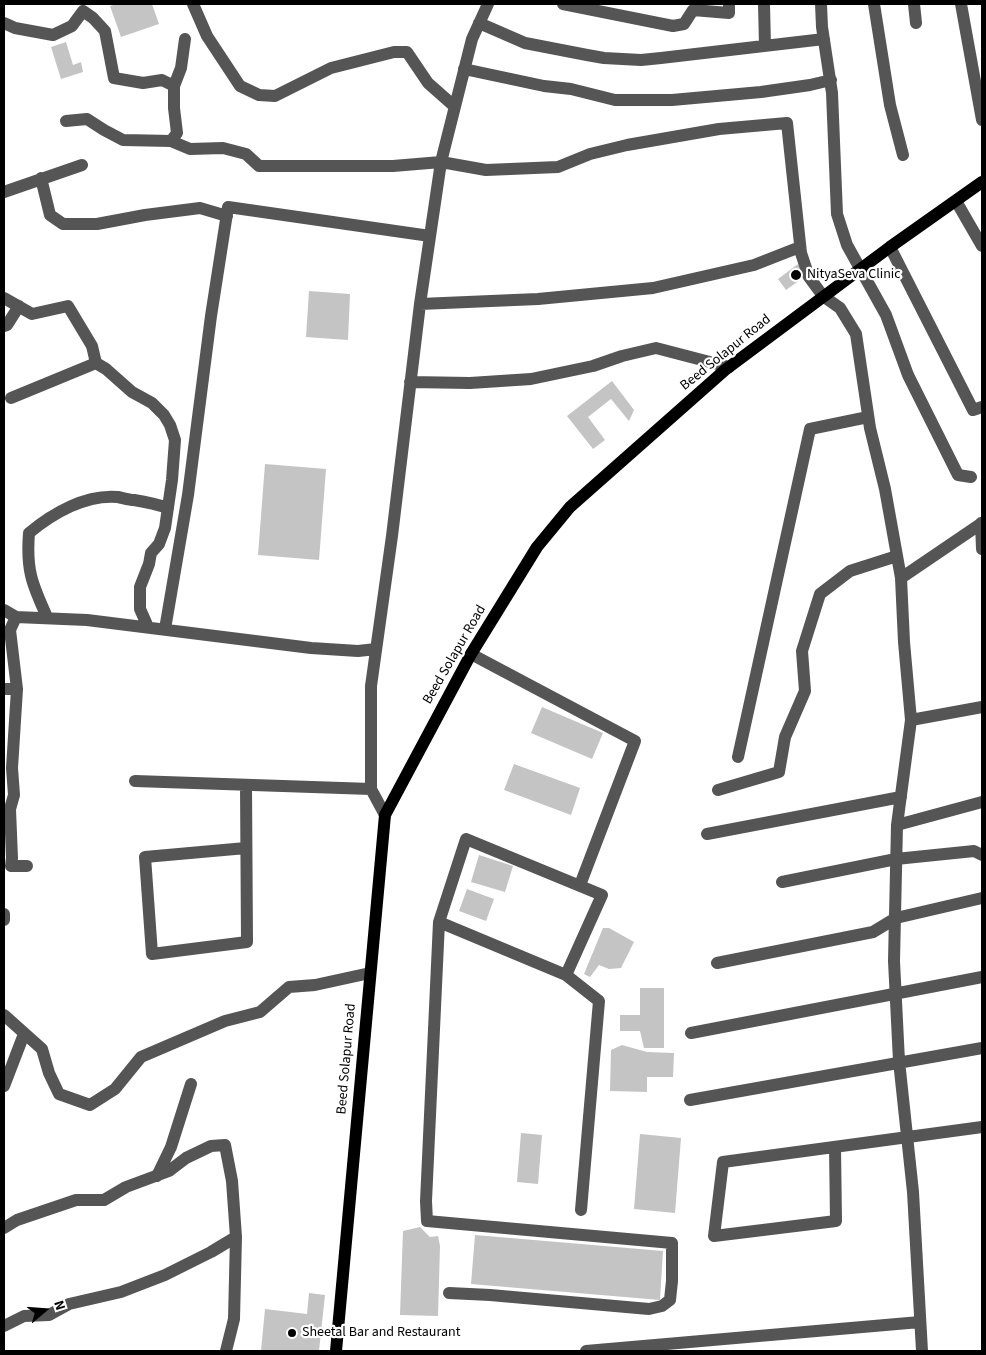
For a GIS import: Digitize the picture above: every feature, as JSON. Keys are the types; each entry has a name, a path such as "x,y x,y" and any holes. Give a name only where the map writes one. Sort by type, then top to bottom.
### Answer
{"main road":[{"name":"Beed Solapur Road","path":"336,1351 386,815 472,654 537,547 570,508 729,367 890,247 982,182"}],"street":[{"path":"192,4 208,36 240,86 259,95 275,96 331,68 394,52 407,52 428,83 454,106"},
{"path":"386,815 371,789 371,686 392,536 420,304 441,162 472,39 488,4"},
{"path":"563,4 672,26 684,24 693,10 729,13 729,4"},
{"path":"764,4 765,46"},
{"path":"821,4 824,39 831,80 835,135 837,214 846,245 886,315 908,375 958,474 971,476"},
{"path":"874,4 890,105 903,155"},
{"path":"914,4 916,23"},
{"path":"961,4 982,120"},
{"path":"4,22 15,28 53,35 72,26 84,7 106,31 114,78 143,83 162,80 174,86"},
{"path":"480,23 525,43 604,58 641,60 824,39"},
{"path":"172,141 177,133 174,86 181,68 185,39"},
{"path":"464,69 544,86 571,89 615,100 672,100 761,92 831,80"},
{"path":"66,121 88,119 123,140 172,141 190,149 223,148 246,154 259,166 392,166 441,162 486,170 558,167 590,154 627,145 719,129 787,123 800,248 808,277 823,296 840,308 856,334 868,417 885,489 901,578 904,642 911,720 897,825 894,961 899,1061 913,1192 922,1351"},
{"path":"4,192 82,165"},
{"path":"41,178 50,215 63,224 97,224 145,215 200,208 227,216"},
{"path":"956,201 982,246"},
{"path":"165,629 188,496 211,316 228,207 430,236"},
{"path":"890,247 973,410 982,407"},
{"path":"420,304 538,299 653,288 754,265 800,248"},
{"path":"4,298 32,314 68,306 92,346 96,363 106,369 132,392 152,403 164,415 170,425 175,440 165,528 159,544 151,553 140,587 140,609 148,627"},
{"path":"4,326 7,325 19,306"},
{"path":"410,382 470,383 531,379 593,366 622,356 656,348 729,367"},
{"path":"11,398 96,363"},
{"path":"738,757 810,429 868,417"},
{"path":"47,617 32,585 27,556 29,533 45,519 76,504 96,499 117,497 154,503 168,508"},
{"path":"901,578 982,523"},
{"path":"982,523 982,550"},
{"path":"718,790 779,772 785,737 805,691 802,651 820,594 850,571 897,556"},
{"path":"4,610 16,617 47,617 148,627 312,648 358,651 376,649"},
{"path":"7,866 12,858 10,809 14,795 9,734 17,689 10,630 16,617"},
{"path":"472,654 635,741 580,885"},
{"path":"4,689 17,689"},
{"path":"911,720 982,707"},
{"path":"134,781 371,789"},
{"path":"246,785 247,942 152,954 145,857 246,848"},
{"path":"707,834 900,797"},
{"path":"897,825 982,802"},
{"path":"449,1293 490,1294 649,1308 662,1306 670,1300 672,1243 427,1221 426,1201 439,922 466,840 602,895 566,975"},
{"path":"782,882 896,859 974,851 982,855"},
{"path":"7,866 27,866"},
{"path":"718,963 873,932 896,918 982,898"},
{"path":"4,914 4,920"},
{"path":"439,922 566,975 599,1001 581,1210"},
{"path":"4,1015 42,1049 49,1073 59,1094 90,1105 115,1089 141,1057 225,1021 260,1012 289,987 315,985 370,973"},
{"path":"691,1033 982,977"},
{"path":"4,1086 24,1034"},
{"path":"690,1100 899,1061 982,1048"},
{"path":"157,1176 170,1147 191,1084"},
{"path":"835,1147 836,1221 714,1236 724,1162 982,1127"},
{"path":"4,1228 17,1220 76,1200 104,1200 126,1187 169,1171 186,1158 211,1146 225,1145 232,1181 236,1237 234,1320 226,1351"},
{"path":"4,1326 24,1316 49,1315 69,1304 121,1292 165,1275 236,1237"},
{"path":"586,1351 920,1322"}],"building":[{"path":"117,4 152,4 159,24 121,37 110,6"},
{"path":"66,42 73,65 81,62 83,72 61,79 51,47"},
{"path":"798,264 807,275 786,290 778,279"},
{"path":"309,291 350,294 348,340 306,337"},
{"path":"612,381 634,410 629,421 611,399 588,417 605,440 593,449 567,416"},
{"path":"265,464 326,469 319,560 258,555"},
{"path":"542,707 603,733 592,759 531,733"},
{"path":"514,764 580,788 571,815 504,790"},
{"path":"479,855 513,866 505,892 471,882"},
{"path":"467,889 494,899 486,921 459,911"},
{"path":"603,928 609,928 634,942 621,968 609,969 599,965 590,977 584,974"},
{"path":"640,988 664,988 664,1048 644,1048 640,1031 620,1031 620,1015 640,1015"},
{"path":"622,1045 647,1052 674,1053 673,1077 647,1077 647,1092 610,1091 611,1050"},
{"path":"521,1133 542,1135 538,1184 517,1182"},
{"path":"640,1134 681,1138 675,1213 634,1209"},
{"path":"420,1227 430,1237 438,1236 440,1246 438,1316 400,1315 403,1231"},
{"path":"475,1235 663,1251 660,1300 471,1284"},
{"name":"Sheetal Bar and Restaurant","path":"309,1293 325,1295 319,1351 261,1351 265,1309 307,1314"}],"place":[{"name":"NityaSeva Clinic","path":"796,275"},
{"name":"Sheetal Bar and Restaurant","path":"292,1333"}]}
